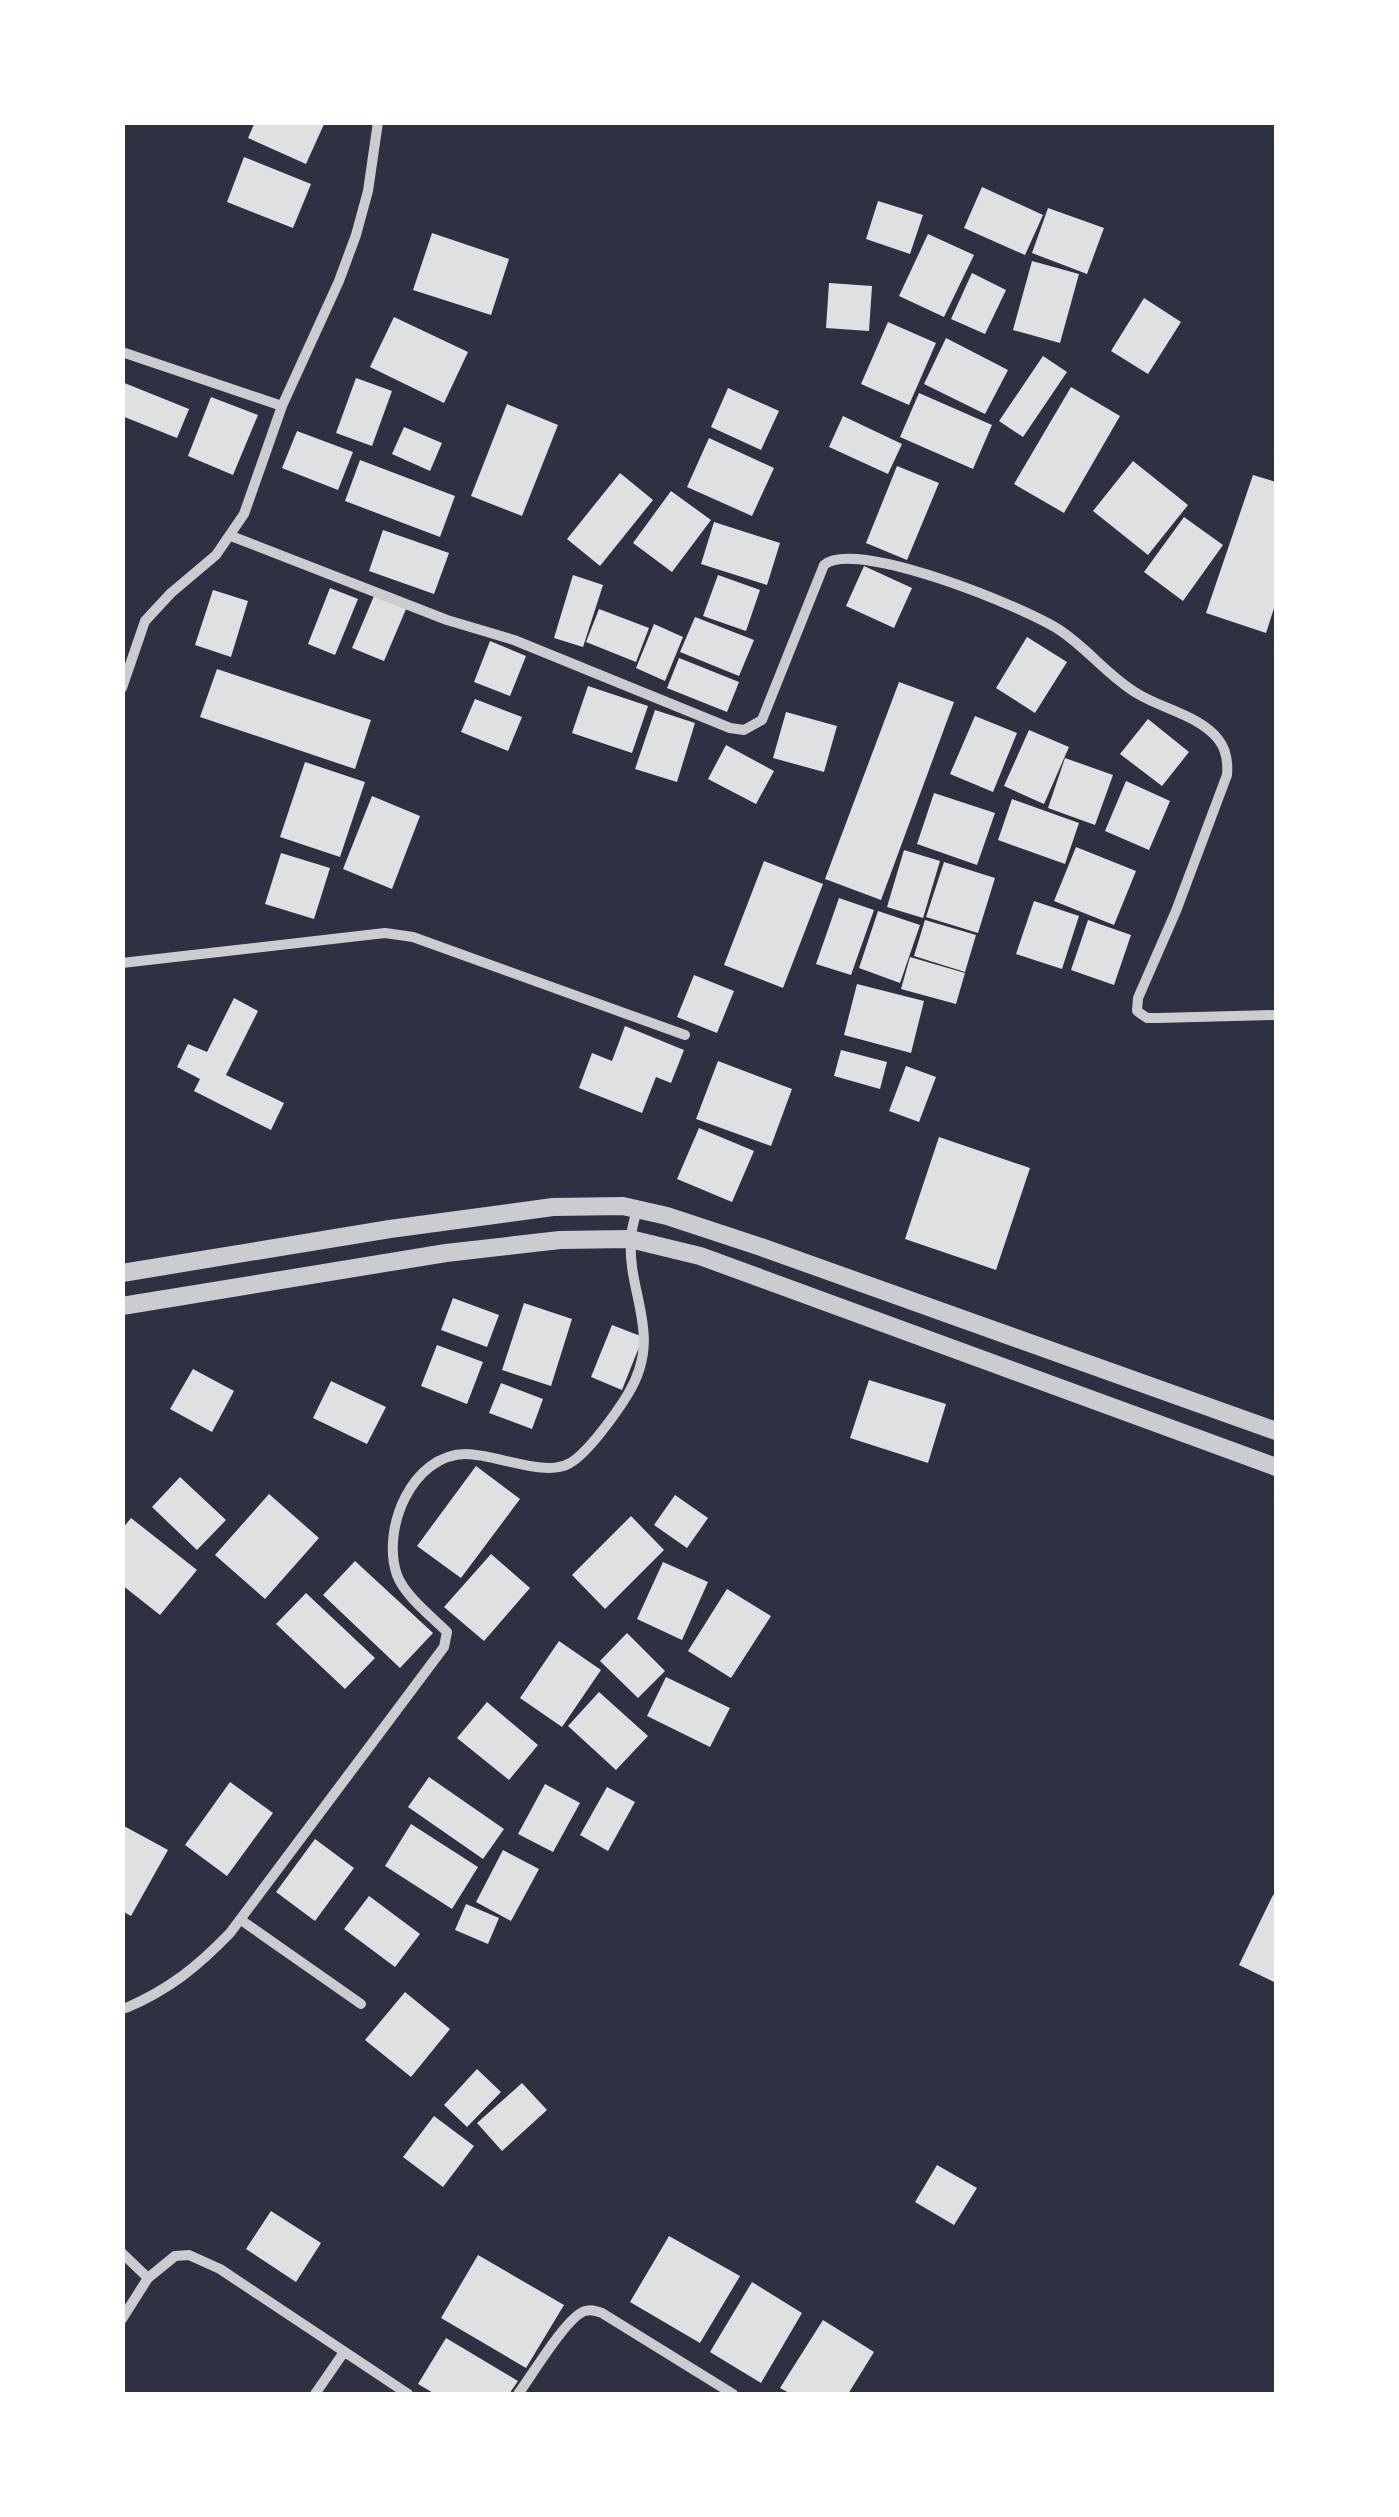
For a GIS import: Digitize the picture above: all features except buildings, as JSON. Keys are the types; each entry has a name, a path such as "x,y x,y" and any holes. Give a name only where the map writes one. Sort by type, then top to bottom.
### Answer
{"street":[{"path":"122,688 145,622 170,593 216,555 244,514 282,406 356,235 368,191 378,122"},
{"path":"122,352 282,406"},
{"path":"230,536 447,620 514,640 730,728 744,730 762,720 824,565 832,558 847,557 915,570 1030,615 1059,629 1138,694 1196,722 1217,737 1228,762 1227,776 1138,998 1138,1011 1147,1018 1276,1015"},
{"path":"122,963 385,933 413,937 685,1035"},
{"path":"122,1273 552,1207 589,1204 637,1209 761,1247 1276,1430"},
{"path":"124,2008 162,1993 187,1974 240,1920 444,1647 447,1632 398,1580 390,1550 394,1520 406,1494 434,1464 462,1453 550,1470 570,1463 630,1392 645,1348 630,1239 637,1209"},
{"path":"122,1306 446,1252 560,1240 630,1239 700,1256 1276,1467"},
{"path":"240,1920 361,2004"},
{"path":"122,2254 148,2278"},
{"path":"122,2319 148,2278 175,2256 189,2256 220,2269 408,2394"},
{"path":"518,2394 565,2329 581,2312 591,2310 602,2312 733,2394"},
{"path":"315,2394 344,2352"}]}
